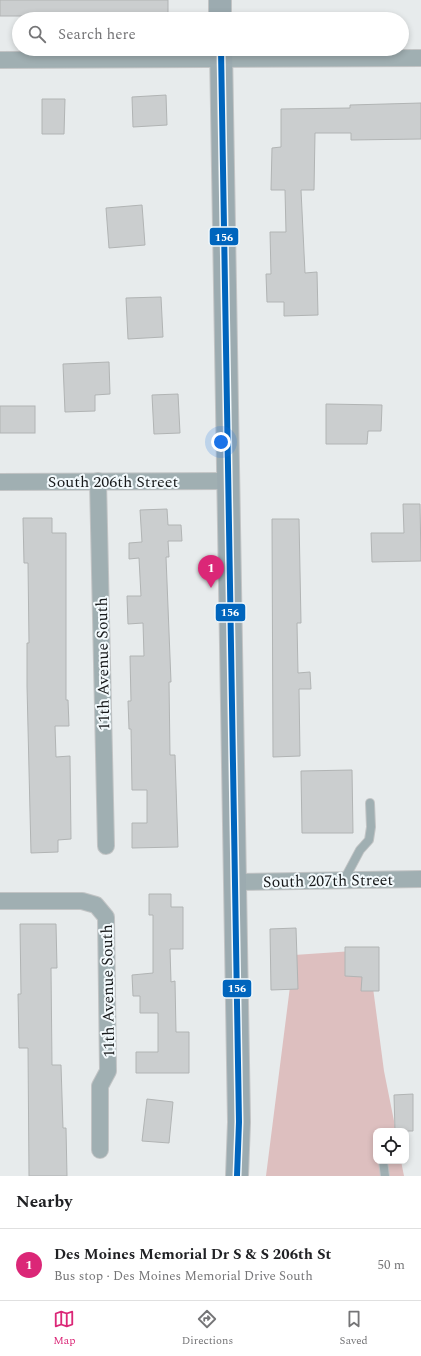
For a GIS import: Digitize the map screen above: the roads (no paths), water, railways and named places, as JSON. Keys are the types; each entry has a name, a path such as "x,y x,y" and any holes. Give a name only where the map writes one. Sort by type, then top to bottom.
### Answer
{"main road":[{"path":"220,0 220,12"},
{"path":"221,56 239,1122 237,1176"}],"street":[{"path":"0,60 147,56"},
{"path":"321,56 421,58"},
{"name":"11th Avenue South","path":"98,481 106,846"},
{"name":"South 206th Street","path":"0,482 227,481"},
{"name":"South 207th Street","path":"235,882 421,879"},
{"name":"11th Avenue South","path":"0,901 82,901 96,905 106,917 108,1071 100,1086 100,1150"}],"lane":[{"path":"344,880 360,850 369,840 371,827 370,803"},
{"path":"383,1164 385,1176"}],"place":[{"name":"Des Moines Memorial Dr S & S 206th St","path":"211,588"}]}
